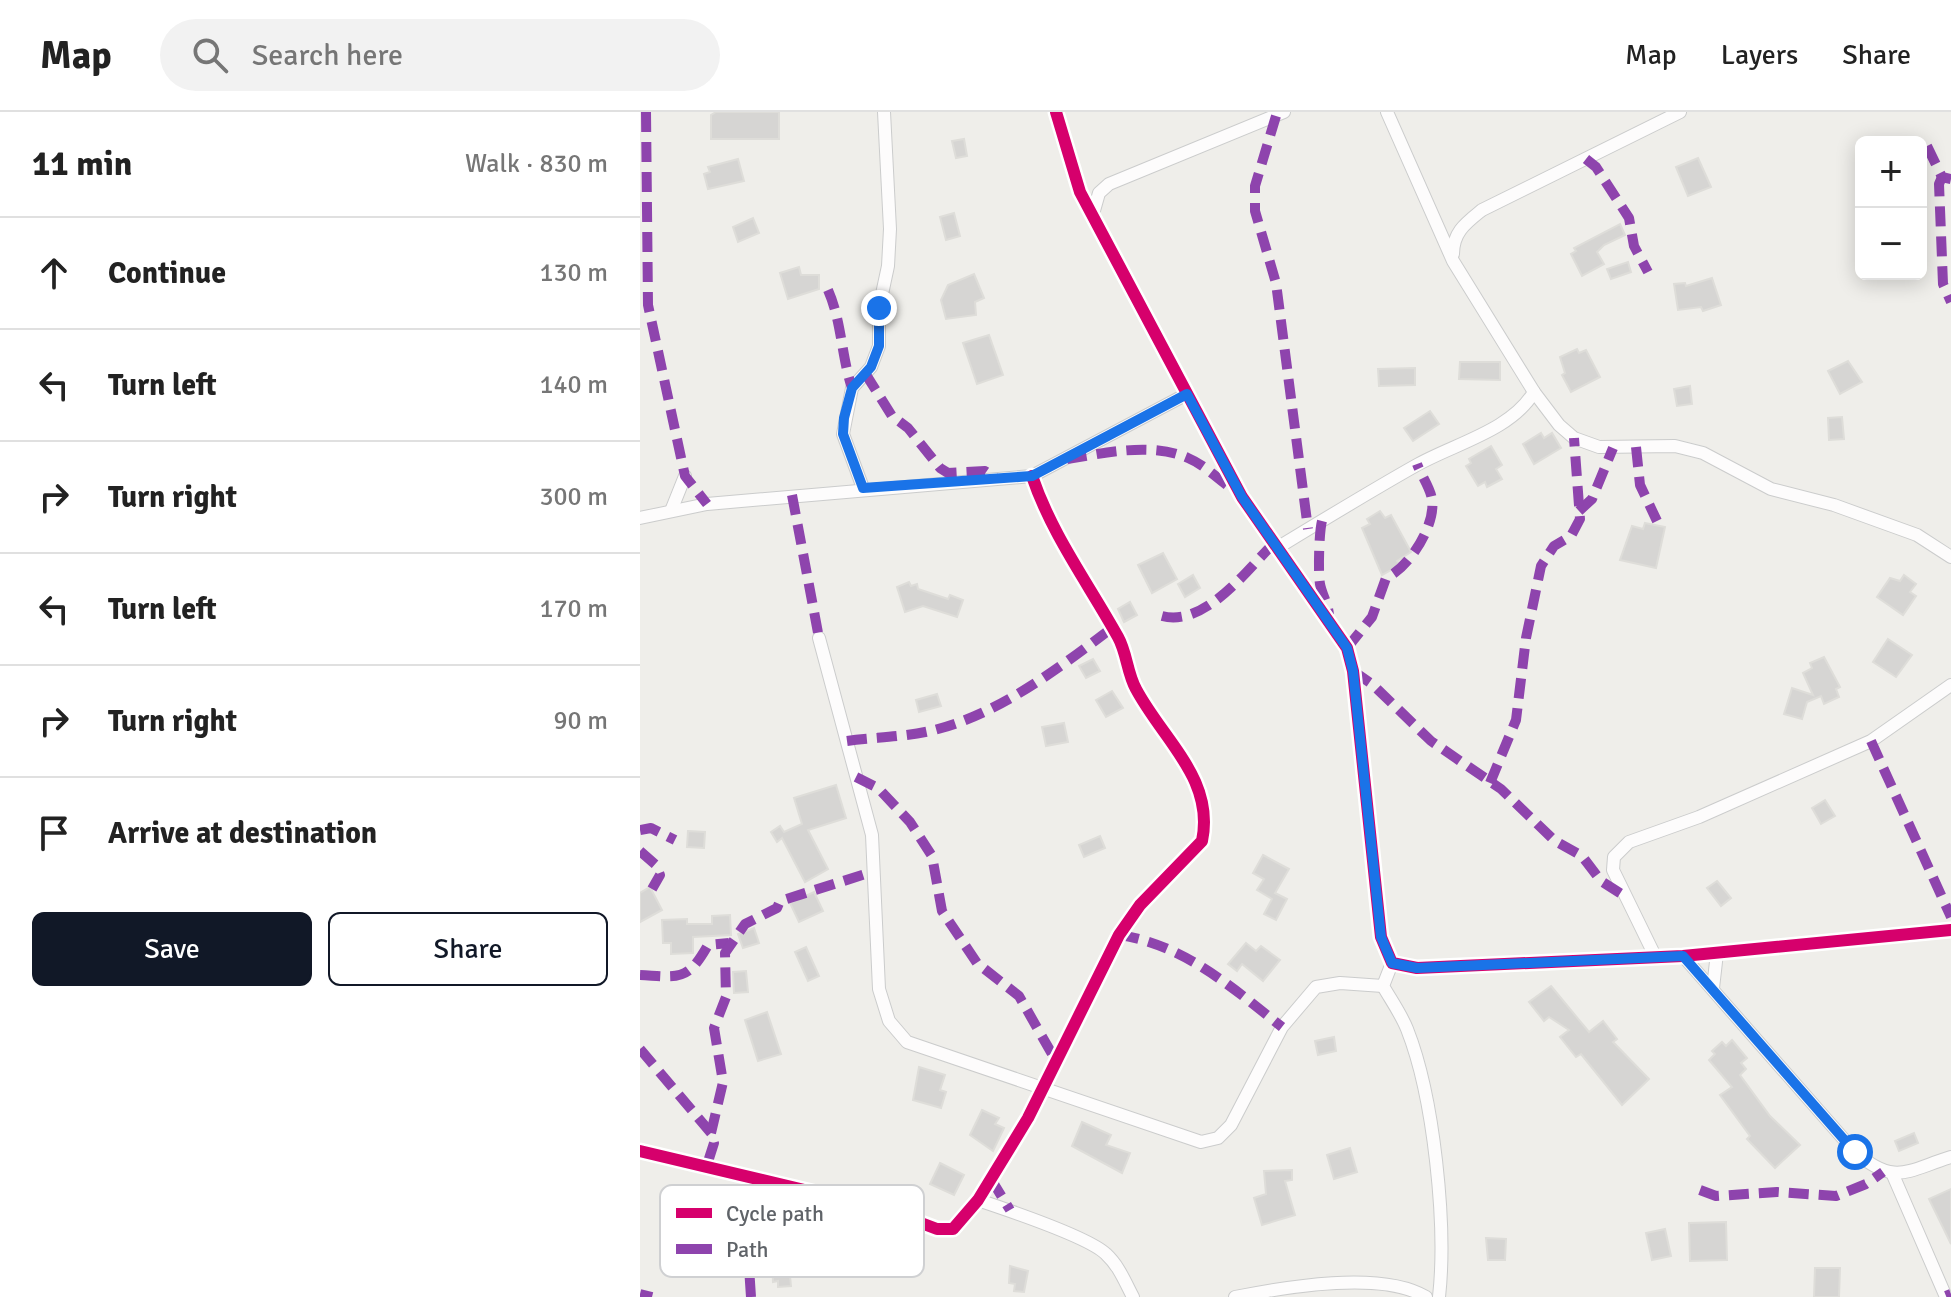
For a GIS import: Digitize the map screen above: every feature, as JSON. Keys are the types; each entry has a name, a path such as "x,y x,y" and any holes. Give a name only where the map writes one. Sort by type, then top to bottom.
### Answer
{"street":[{"path":"863,488 843,434 852,388 871,367 879,346 879,308 888,266 890,229 884,112"},
{"path":"1056,112 1080,192 1242,497 1347,648 1353,671 1381,937 1392,963 1383,986"},
{"path":"1093,214 1099,193 1109,184 1284,112"},
{"path":"1387,112 1453,261 1534,392 1559,425 1574,438 1599,447 1675,446 1703,453 1771,489 1834,505 1917,535 1951,557"},
{"path":"1453,261 1453,241 1462,225 1482,210 1680,112"},
{"path":"1277,548 1417,464 1494,427 1527,404 1534,392"},
{"path":"640,518 671,511 863,488 1032,476 1187,394"},
{"path":"671,511 685,476"},
{"path":"924,1224 937,1229 953,1229 962,1223 1044,1087 1119,935 1140,905 1202,841 1205,825 1204,802 1193,774 1135,688 1120,640 1057,536 1032,476"},
{"path":"819,638 872,835 879,989 889,1021 907,1042 1201,1142 1218,1138 1231,1125 1282,1027 1316,987 1340,983 1383,986"},
{"path":"1655,956 1613,870 1614,857 1629,842 1699,817 1871,741 1951,685"},
{"path":"1392,963 1417,968 1683,956 1951,930"},
{"path":"1713,988 1717,953"},
{"path":"1683,956 1855,1152 1874,1168 1893,1175 1951,1157"},
{"path":"1383,986 1406,1028 1420,1077 1440,1203 1439,1297"},
{"path":"640,1151 783,1185"},
{"path":"1893,1175 1946,1297"},
{"path":"978,1200 1010,1210 1104,1251 1133,1297"},
{"path":"1235,1297 1302,1283 1399,1286 1426,1297"}],"building":[{"path":"716,112 779,112 779,139 711,139 711,115"},
{"path":"964,139 967,156 956,158 952,141"},
{"path":"1698,158 1711,187 1688,196 1676,167"},
{"path":"738,159 744,181 708,189 704,174 710,172 708,167"},
{"path":"954,213 960,236 946,240 940,217"},
{"path":"753,218 759,233 738,242 733,227"},
{"path":"1620,224 1625,235 1597,252 1604,264 1582,276 1571,254 1576,251 1574,248"},
{"path":"1628,262 1631,272 1611,279 1607,269"},
{"path":"799,267 801,275 819,275 819,289 788,299 780,273"},
{"path":"974,274 984,298 975,302 976,315 946,319 941,300 948,285"},
{"path":"1712,278 1721,305 1703,311 1701,307 1678,310 1674,284 1685,283 1686,286"},
{"path":"989,335 1003,375 977,384 963,343"},
{"path":"1577,349 1579,353 1586,350 1600,377 1571,392 1562,375 1565,373 1560,357"},
{"path":"1848,361 1862,382 1840,394 1828,371"},
{"path":"1460,362 1500,362 1500,380 1459,379"},
{"path":"1415,368 1415,385 1379,386 1378,369"},
{"path":"1690,386 1692,404 1677,406 1674,389"},
{"path":"1430,411 1439,424 1413,441 1404,428"},
{"path":"1842,417 1844,439 1829,440 1828,418"},
{"path":"1541,433 1544,438 1552,433 1561,448 1534,464 1523,444"},
{"path":"1491,446 1502,465 1496,469 1502,479 1487,487 1485,482 1478,486 1466,466 1471,463 1469,459"},
{"path":"1380,511 1385,518 1391,515 1411,552 1397,561 1400,565 1382,575 1362,528 1370,524 1367,519"},
{"path":"1645,523 1665,527 1656,568 1620,560 1632,526 1643,529"},
{"path":"1163,553 1177,579 1152,593 1138,565"},
{"path":"1193,575 1200,588 1185,597 1178,584"},
{"path":"1904,575 1916,584 1910,592 1916,596 1903,615 1877,597 1890,578 1900,581"},
{"path":"909,582 911,586 917,584 918,589 948,599 950,595 963,600 957,617 923,606 905,612 897,587"},
{"path":"1130,602 1137,615 1124,622 1118,609"},
{"path":"1888,639 1912,655 1896,677 1873,662"},
{"path":"1824,657 1840,687 1836,689 1839,697 1824,704 1821,696 1807,702 1802,719 1784,714 1792,688 1813,695 1803,673 1812,668 1810,663"},
{"path":"1093,659 1100,671 1086,678 1079,666"},
{"path":"1112,691 1123,708 1106,717 1096,700"},
{"path":"937,694 941,706 919,712 916,700"},
{"path":"1064,723 1068,742 1046,746 1042,727"},
{"path":"836,785 846,818 808,830 828,869 805,882 782,838 777,842 771,832 780,826 784,832 802,824 794,798"},
{"path":"1825,800 1835,816 1821,824 1812,808"},
{"path":"688,831 705,832 704,848 687,847"},
{"path":"1100,836 1105,848 1084,857 1079,845"},
{"path":"1263,855 1289,869 1275,893 1287,899 1276,920 1264,914 1272,899 1257,890 1264,879 1253,873"},
{"path":"1717,881 1731,898 1721,906 1707,888"},
{"path":"650,887 662,910 640,922 640,893"},
{"path":"814,892 823,911 799,922 790,903"},
{"path":"730,915 731,935 693,937 693,953 671,954 671,943 663,943 662,920 687,919 687,924 712,924 712,916"},
{"path":"754,928 759,943 743,948 738,934"},
{"path":"1246,943 1256,951 1261,946 1280,960 1263,981 1242,964 1237,971 1228,964"},
{"path":"806,947 819,976 808,981 795,952"},
{"path":"746,971 748,992 734,993 733,972"},
{"path":"1551,986 1589,1032 1603,1021 1617,1039 1613,1042 1649,1079 1622,1105 1581,1054 1576,1057 1560,1037 1569,1030 1549,1017 1544,1021 1529,1002"},
{"path":"767,1012 781,1054 758,1061 745,1020"},
{"path":"1334,1037 1336,1051 1318,1055 1315,1041"},
{"path":"1732,1040 1747,1058 1741,1063 1746,1069 1740,1075 1770,1116 1800,1145 1775,1168 1747,1139 1750,1136 1720,1095 1732,1087 1709,1060 1715,1054 1712,1051 1722,1042 1726,1046"},
{"path":"919,1067 945,1075 940,1090 946,1092 941,1108 913,1100"},
{"path":"982,1110 999,1118 995,1124 1004,1128 993,1151 970,1135"},
{"path":"1082,1122 1111,1135 1106,1145 1130,1153 1122,1173 1072,1146"},
{"path":"1914,1133 1918,1143 1899,1151 1895,1141"},
{"path":"1350,1148 1357,1172 1334,1179 1327,1155"},
{"path":"940,1163 964,1175 954,1195 930,1184"},
{"path":"1292,1170 1292,1180 1285,1181 1295,1215 1262,1225 1254,1198 1266,1194 1264,1171"},
{"path":"1951,1189 1951,1244 1929,1199"},
{"path":"1726,1222 1727,1260 1690,1261 1689,1223"},
{"path":"1665,1229 1671,1256 1652,1260 1646,1233"},
{"path":"1486,1238 1506,1239 1505,1260 1488,1260"},
{"path":"1010,1266 1028,1271 1024,1292 1014,1291 1015,1284 1009,1283"},
{"path":"1815,1268 1840,1268 1839,1297 1814,1297"},
{"path":"773,1277 790,1277 791,1286 778,1287 778,1281 773,1282"}],"marked path":[{"path":"646,112 648,305 685,476 707,504"},
{"path":"1276,116 1255,186 1255,211 1276,283 1308,529"},
{"path":"1927,146 1942,177 1951,179"},
{"path":"1586,159 1596,167 1629,218 1634,246 1648,272"},
{"path":"1942,177 1939,184 1943,284 1951,302"},
{"path":"828,290 852,388"},
{"path":"865,373 892,416 908,428 940,468 948,473 985,471 995,478"},
{"path":"1490,783 1516,720 1526,638 1541,566 1554,546 1571,536 1580,519 1574,438"},
{"path":"1636,447 1640,485 1657,521"},
{"path":"1579,511 1592,499 1613,448"},
{"path":"1067,459 1128,450 1174,453 1200,465 1235,491"},
{"path":"1347,648 1372,617 1386,578 1412,556 1430,521 1431,496 1417,464"},
{"path":"792,495 819,638"},
{"path":"1322,521 1319,579 1329,615"},
{"path":"1162,616 1178,617 1209,605 1237,582 1273,544"},
{"path":"847,741 927,732 985,712 1030,687 1112,628"},
{"path":"1353,671 1372,684 1431,741 1501,789 1555,841 1582,856 1601,881 1623,895"},
{"path":"1871,741 1951,917"},
{"path":"856,777 878,788 910,822 932,856 942,911 977,963 1019,996 1056,1061"},
{"path":"640,830 651,828 675,840"},
{"path":"640,851 656,865 660,875 652,889"},
{"path":"711,1133 723,1082 714,1028 726,997 725,953 745,924 777,908 780,901 872,872"},
{"path":"1119,935 1142,940 1186,958 1226,983 1282,1027"},
{"path":"640,975 681,975 694,966 708,945 729,943"},
{"path":"640,1049 711,1133 714,1143 706,1168"},
{"path":"1700,1190 1716,1196 1777,1192 1836,1196 1866,1184 1883,1172"},
{"path":"991,1179 1010,1210"},
{"path":"762,1185 763,1181"},
{"path":"750,1277 751,1297"},
{"path":"640,1294 652,1297"},
{"path":"1946,1296 1951,1294"}],"cycle path":[{"path":"1056,112 1080,192 1242,497 1347,648 1353,671 1381,937 1392,963 1417,968 1683,956 1951,930"},
{"path":"924,1224 937,1229 953,1229 978,1200 1028,1118 1119,935 1140,905 1202,841 1204,819 1194,779 1136,689 1118,637 1060,539 1032,476"},
{"path":"640,1151 783,1185"}],"route":[{"path":"879,308 879,346 871,367 852,388 844,418 843,434 863,488 1032,476 1187,394 1242,497 1347,648 1353,671 1381,937 1392,963 1417,968 1683,956 1855,1152"}]}
